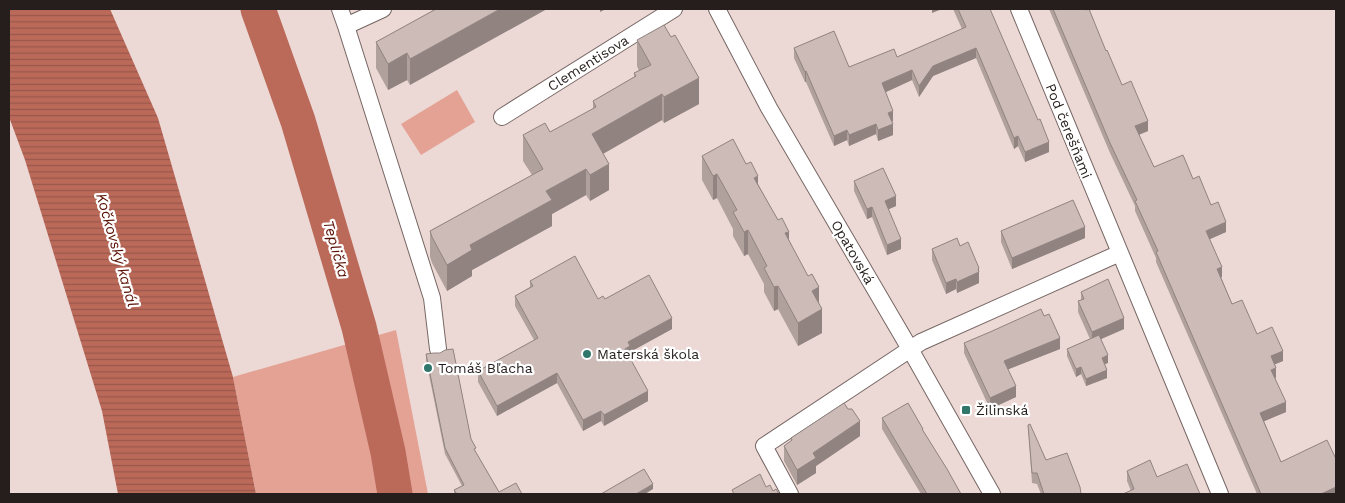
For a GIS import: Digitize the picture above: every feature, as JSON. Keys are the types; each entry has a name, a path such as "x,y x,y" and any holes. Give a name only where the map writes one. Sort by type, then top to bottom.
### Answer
{"street":[{"path":"340,9 432,298 438,349"},
{"path":"346,26 382,9"},
{"name":"Clementisova","path":"502,117 674,9"},
{"name":"Opatovská","path":"717,9 760,91 992,494"},
{"name":"Pod čerešňami","path":"1019,9 1220,494"},
{"path":"790,494 764,446 922,342 1120,253"}],"shaded area":[{"path":"457,90 475,122 421,155 401,124"},
{"path":"396,330 428,494 256,494 233,377"}],"water":[{"name":"Kočkovský kanál","path":"9,9 110,9 158,118 233,377 256,494 118,494 102,411 25,160 9,117"}],"building":[{"path":"436,9 500,9 410,59 407,53 388,64 376,42"},
{"path":"958,9 990,9 1049,142 1025,152 1018,136 1014,138 976,48 933,66 919,86 912,70 882,83 893,111 888,113 893,124 878,130 876,124 849,135 847,130 834,136 794,48 834,31 849,67 894,49 897,57 966,27"},
{"path":"1053,9 1089,9 1122,85 1131,81 1148,121 1135,126 1154,167 1183,155 1193,179 1199,176 1211,205 1218,202 1226,222 1206,231 1222,267 1217,269 1232,304 1242,300 1257,334 1272,327 1283,351 1271,356 1276,368 1271,370 1286,402 1260,413 1281,462 1327,440 1336,459 1336,487 1321,494 1261,494 1156,252 1158,251 1135,201 1137,200 1110,143"},
{"path":"664,25 671,37 675,35 699,78 664,97 662,94 592,134 609,164 590,175 586,169 546,191 552,200 470,245 472,250 447,265 430,231 543,169 523,135 545,123 550,132 596,107 593,101 636,76 634,73 651,65 637,40"},
{"path":"733,139 746,164 751,162 758,176 754,178 778,220 782,218 789,232 785,233 808,276 812,274 819,287 812,291 822,309 798,323 778,286 774,287 764,268 767,266 748,230 744,232 733,212 737,210 717,174 713,176 702,156"},
{"path":"883,168 896,196 885,201 901,239 887,245 872,207 867,209 854,181"},
{"path":"1073,200 1085,227 1012,258 1001,231"},
{"path":"957,238 960,246 968,242 979,272 957,282 956,279 946,283 932,249"},
{"path":"575,256 598,299 603,296 605,299 649,275 672,318 628,342 630,346 625,349 648,391 604,415 601,411 583,420 557,373 497,406 478,371 538,338 515,296 533,286 530,281"},
{"path":"1108,279 1124,318 1092,332 1078,301 1084,299 1081,292"},
{"path":"1041,309 1044,316 1049,314 1060,338 1004,361 1016,386 990,398 964,343"},
{"path":"1099,335 1108,355 1102,358 1107,370 1086,379 1081,367 1076,369 1067,349"},
{"path":"453,349 471,439 476,448 474,449 499,492 516,483 522,494 457,494 454,490 464,485 445,448 426,354 440,353"},
{"path":"844,403 848,409 852,409 860,421 813,453 816,458 797,470 784,446 792,440 791,438"},
{"path":"908,403 961,494 927,494 882,418"},
{"path":"1030,424 1046,460 1067,453 1081,494 1044,494 1037,473 1032,473 1028,425"},
{"path":"1150,460 1157,477 1187,464 1200,494 1123,494 1134,489 1127,471"},
{"path":"644,469 653,484 636,494 601,494"},
{"path":"760,474 766,487 770,485 773,491 776,489 779,494 734,494 732,490"}],"waterway":[{"name":"Teplička","path":"258,9 298,121 359,327 388,452 395,494"}],"place":[{"name":"Materská škola","path":"587,354"},
{"name":"Tomáš Bľacha","path":"428,368"},
{"name":"Žilinská","path":"966,410"}]}
